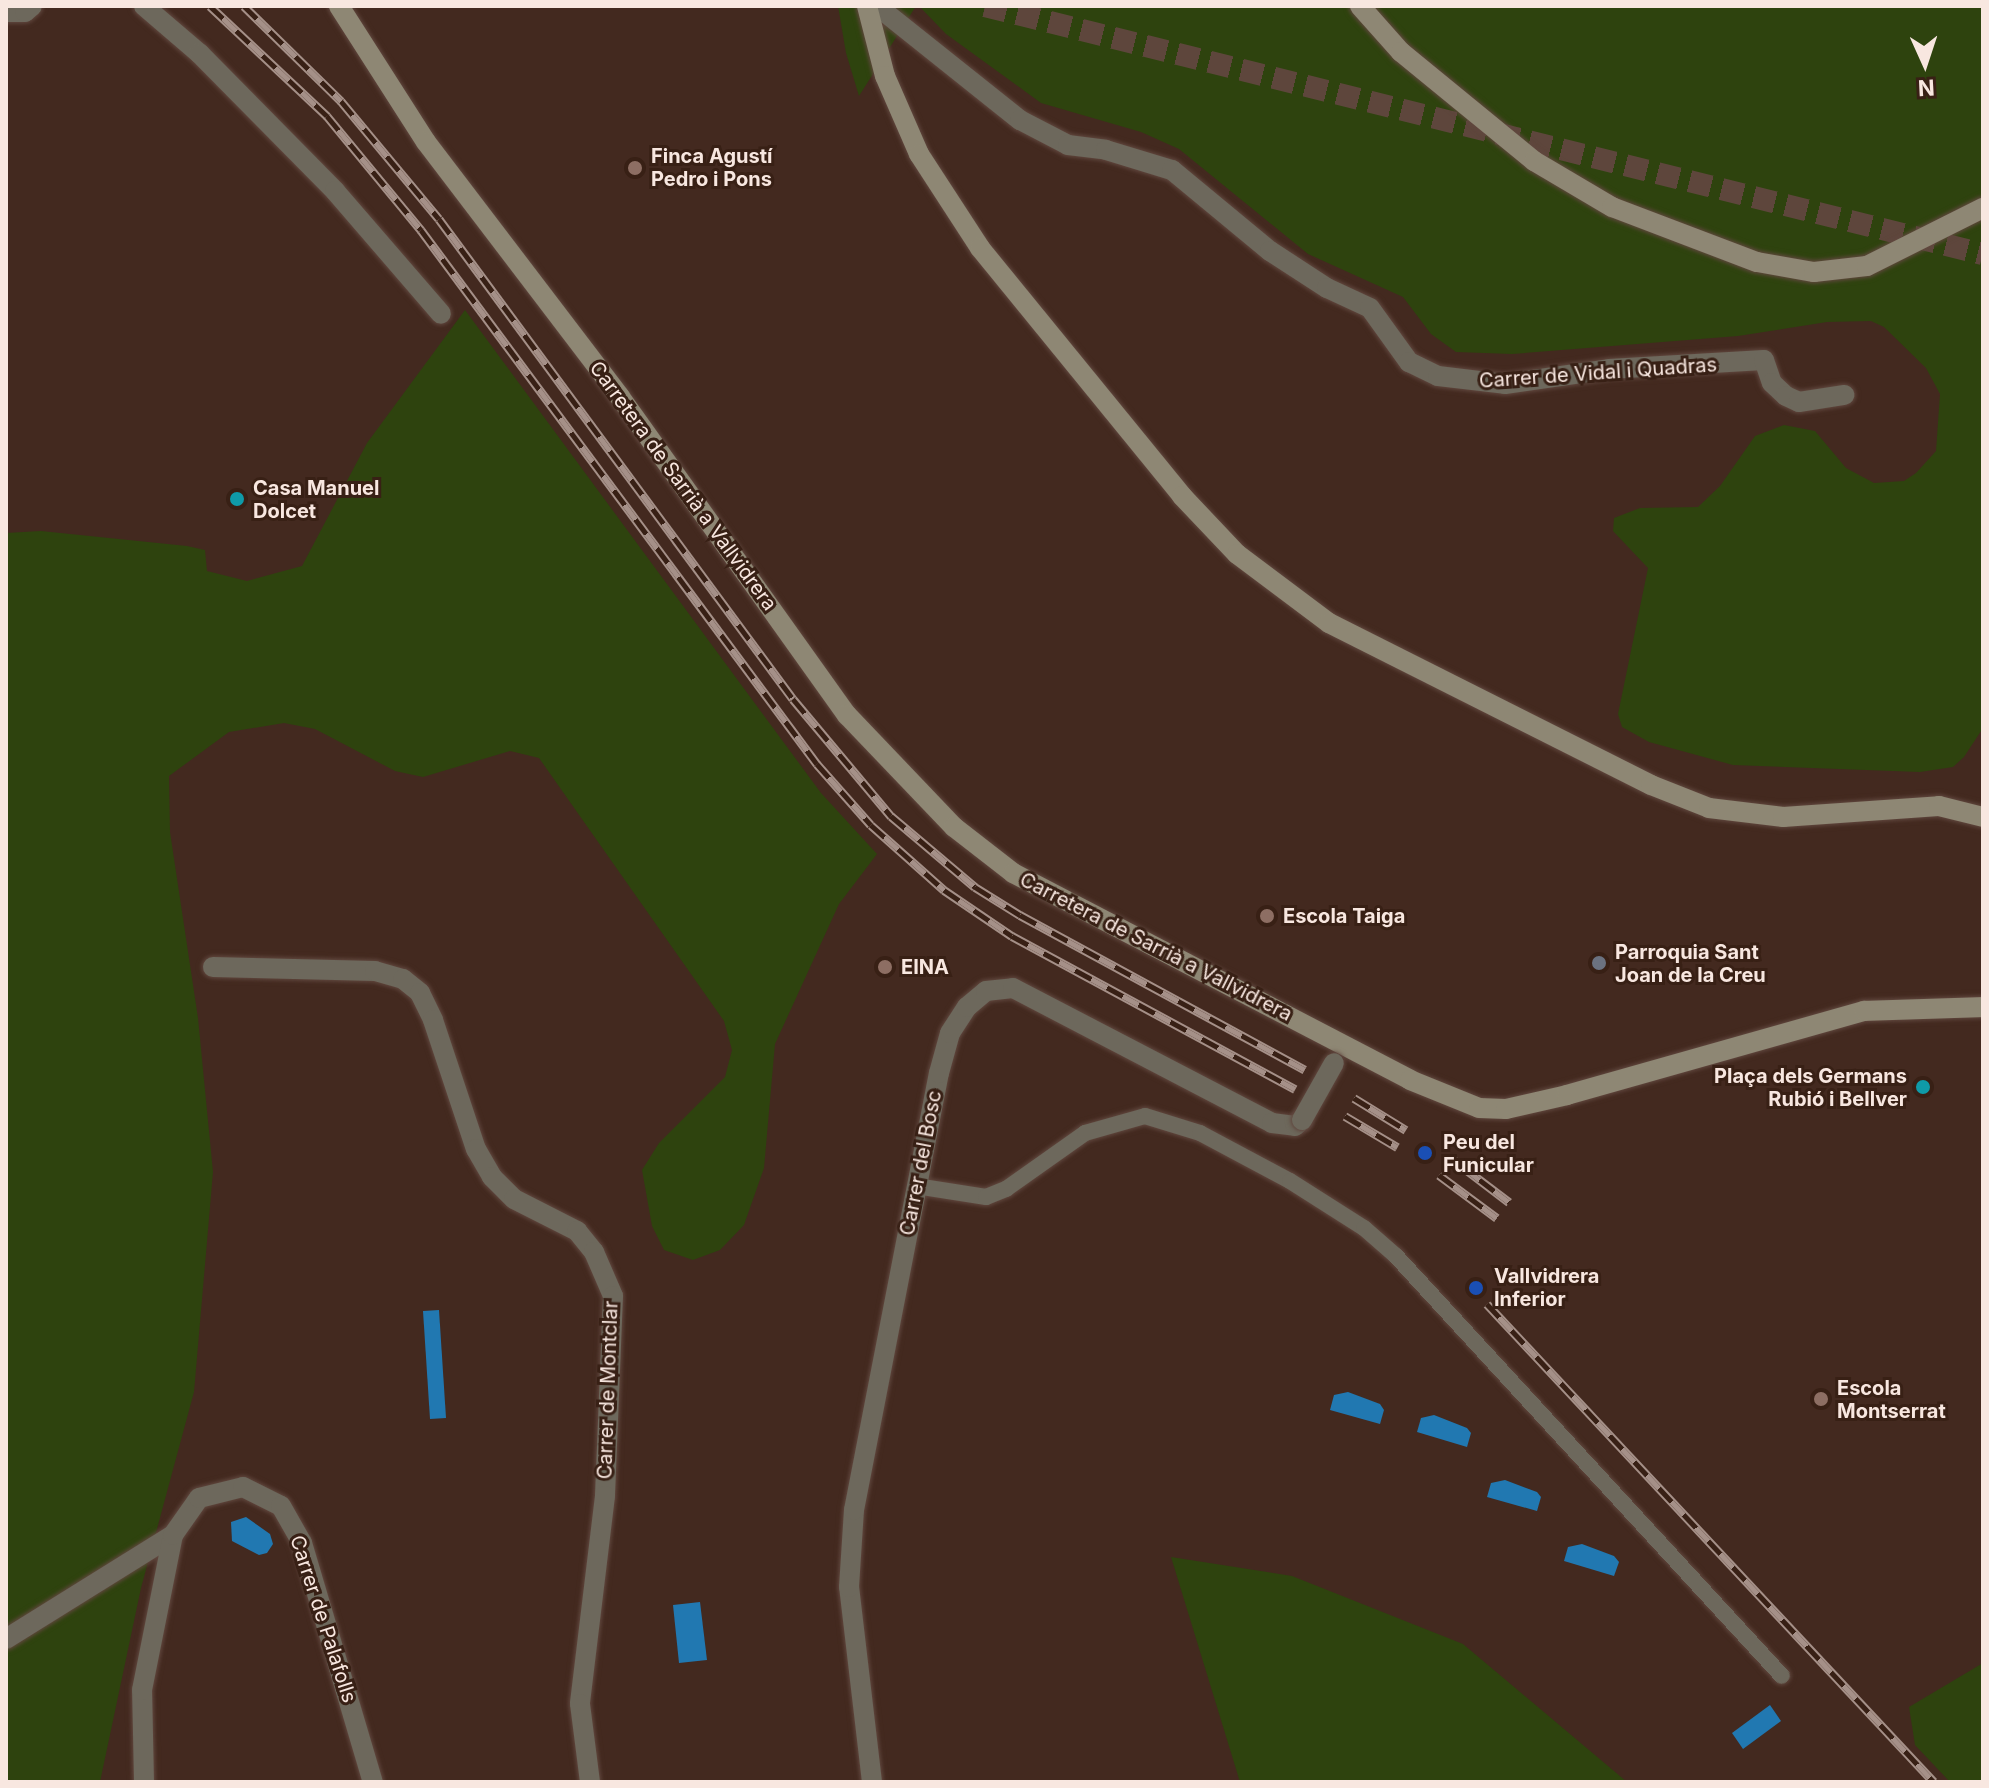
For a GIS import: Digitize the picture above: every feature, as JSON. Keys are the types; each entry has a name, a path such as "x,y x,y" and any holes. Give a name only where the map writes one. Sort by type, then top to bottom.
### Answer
{"main road":[{"name":"Carretera de Sarrià a Vallvidrera","path":"339,6 426,142 620,397 847,715 899,773 954,827 1013,873 1339,1054 1453,1100 1506,1109 1722,1055 1864,1011 1983,1007"},
{"path":"867,6 885,76 919,154 980,248 1182,496 1237,554 1329,623 1651,785 1709,808 1783,817 1939,806 1983,817"},
{"path":"1360,6 1401,52 1534,161 1612,207 1757,262 1814,272 1867,266 1983,208"}],"street":[{"path":"6,12 25,12 32,6"},
{"path":"144,6 200,54 335,191 441,314"},
{"name":"Carrer de Vidal i Quadras","path":"877,6 1020,120 1068,145 1106,150 1172,170 1270,251 1327,288 1370,308 1409,362 1438,376 1505,384 1609,369 1764,360 1772,383 1786,396 1799,402 1844,395"},
{"name":"Carrer de Montclar","path":"213,967 375,971 403,979 420,993 433,1020 476,1149 492,1177 514,1199 577,1231 594,1252 613,1296 605,1496 580,1704 590,1782"},
{"name":"Carrer del Bosc","path":"872,1782 850,1550 916,1186 950,1033 977,998 1001,987 1042,999 1272,1123 1295,1126 1302,1120 1339,1054"},
{"name":"Carrer de Palafolls","path":"144,1782 142,1690 173,1535 187,1509 213,1491 257,1490 281,1506 302,1543 373,1782"},
{"path":"6,1639 173,1535"}],"lane":[{"path":"916,1186 986,1197 1006,1189 1085,1133 1145,1116 1200,1133 1290,1181 1334,1207 1396,1256 1782,1676"}],"green space":[{"path":"838,6 916,6 859,96 846,53"},
{"path":"919,6 1983,6 1983,728 1964,757 1953,767 1920,772 1733,765 1649,742 1622,727 1618,714 1648,568 1613,531 1614,518 1640,508 1698,507 1720,486 1755,436 1784,425 1815,431 1846,468 1874,483 1904,481 1916,473 1936,451 1940,394 1926,368 1884,327 1871,321 1827,322 1738,336 1512,354 1456,352 1431,334 1403,297 1308,254 1179,149 1141,132 1041,103 946,34"},
{"path":"465,310 821,793 877,854 839,904 775,1044 764,1168 744,1225 720,1250 693,1260 664,1250 652,1226 642,1170 659,1143 725,1077 732,1050 724,1021 539,758 510,751 423,777 395,771 315,729 284,723 229,732 169,776 170,832 198,1018 213,1172 194,1392 141,1588 100,1782 6,1782 6,533 41,531 187,546 205,550 207,571 247,581 302,566 367,443"},
{"path":"1171,1557 1292,1576 1463,1644 1627,1782 1240,1782"},
{"path":"1983,1663 1983,1782 1950,1782 1915,1745 1909,1707"}],"water":[{"path":"439,1310 446,1418 430,1419 423,1311"},
{"path":"1348,1392 1380,1404 1384,1410 1380,1424 1330,1410 1334,1395"},
{"path":"1434,1415 1467,1428 1471,1433 1467,1447 1417,1432 1421,1418"},
{"path":"1505,1480 1537,1492 1541,1497 1537,1511 1487,1497 1491,1483"},
{"path":"246,1517 270,1534 273,1544 267,1553 259,1555 232,1541 231,1522"},
{"path":"1582,1544 1614,1556 1619,1562 1614,1576 1564,1561 1568,1547"},
{"path":"700,1602 707,1660 679,1663 673,1605"},
{"path":"1770,1705 1781,1721 1743,1749 1732,1733"}],"tunnel":[{"path":"985,6 1983,254"}],"railway":[{"path":"210,6 327,116 421,230 817,764 871,825 944,890 1012,936 1295,1089"},
{"path":"244,6 341,101 439,219 793,699 891,816 975,887 1020,915 1305,1070"},
{"path":"1354,1098 1406,1130"},
{"path":"1345,1116 1397,1147"},
{"path":"1451,1158 1509,1202"},
{"path":"1439,1175 1497,1218"},
{"path":"1487,1304 1934,1782"}],"place":[{"name":"Finca Agustí Pedro i Pons","path":"635,168"},
{"name":"Casa Manuel Dolcet","path":"237,499"},
{"name":"Escola Taiga","path":"1267,916"},
{"name":"Parroquia Sant Joan de la Creu","path":"1599,963"},
{"name":"EINA","path":"885,967"},
{"name":"Plaça dels Germans Rubió i Bellver","path":"1923,1087"},
{"name":"Peu del Funicular","path":"1425,1153"},
{"name":"Vallvidrera Inferior","path":"1476,1288"},
{"name":"Escola Montserrat","path":"1821,1399"}]}
